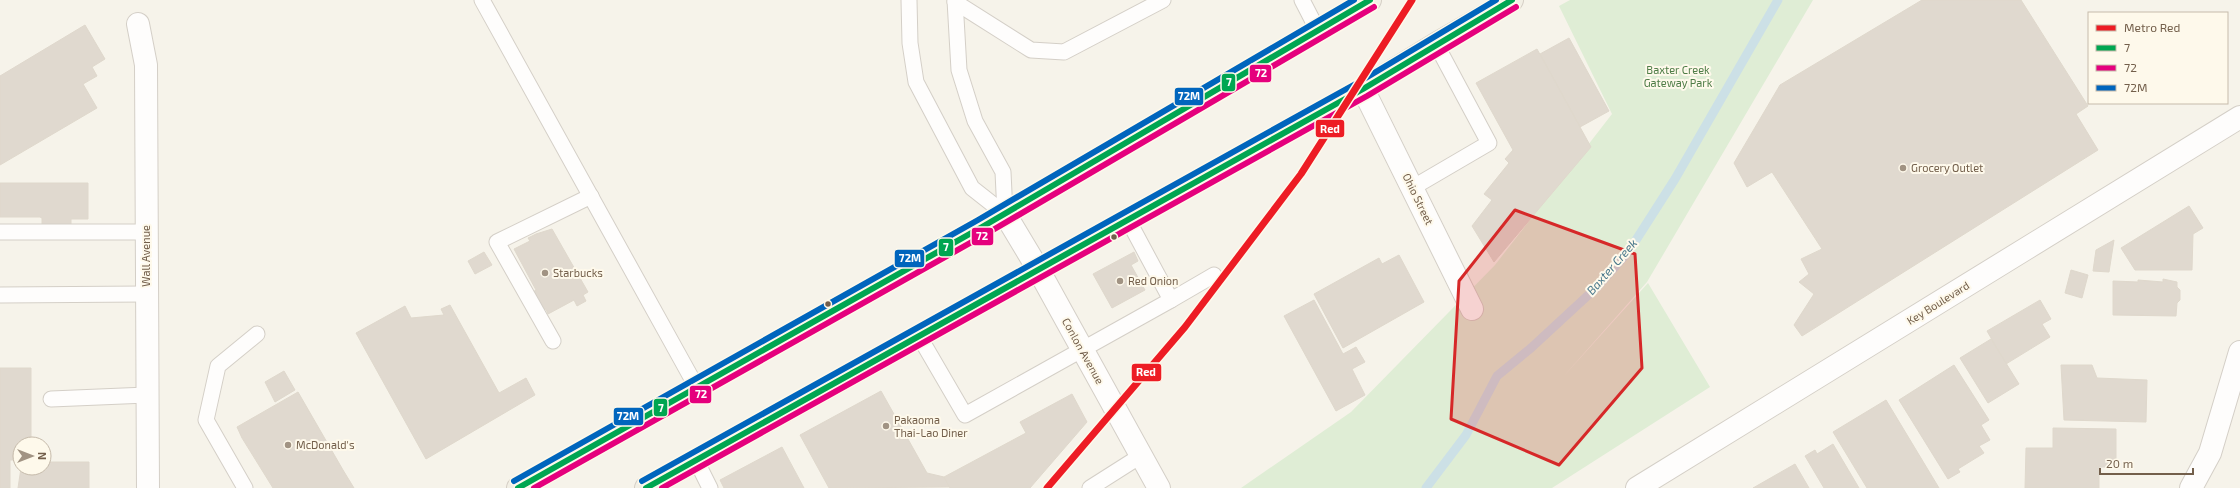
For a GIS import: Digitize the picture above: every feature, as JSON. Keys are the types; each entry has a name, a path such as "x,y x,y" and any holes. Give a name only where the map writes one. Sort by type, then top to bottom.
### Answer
{"main road":[{"path":"518,488 1005,214 1370,0"},
{"path":"646,488 1127,218 1363,89 1512,0"}],"street":[{"name":"Wall Avenue","path":"138,24 146,65 148,488"},
{"name":"Ohio Street","path":"1363,89 1472,309"},
{"name":"Key Boulevard","path":"1637,488 2240,117"},
{"name":"Conlon Avenue","path":"1005,214 1038,269 1159,488"},
{"path":"2190,488 2210,453 2240,352"}],"lane":[{"path":"482,0 697,388"},
{"path":"909,0 910,43 916,82 972,188 1005,214"},
{"path":"955,1 1031,50 1064,52 1163,0"},
{"path":"1302,0 1318,31"},
{"path":"955,1 959,70 975,121 1002,172 1005,214"},
{"path":"1412,188 1489,143 1436,44"},
{"path":"553,341 497,242 591,196"},
{"path":"1127,218 1171,300"},
{"path":"0,232 146,232"},
{"path":"919,336 965,416 1214,275"},
{"path":"0,294 146,294"},
{"path":"246,488 206,420 218,366 257,334"},
{"path":"52,399 147,395"},
{"path":"1090,488 1142,456"},
{"path":"696,460 710,488"}],"highlighted area":[{"path":"1515,210 1635,254 1642,368 1559,465 1451,419 1459,281"}],"green space":[{"name":"Baxter Creek Gateway Park","path":"1570,0 1813,0 1647,282 1563,377 1648,283 1710,387 1552,488 1241,488 1351,412 1495,265 1612,114 1559,6"}],"building":[{"name":"Grocery Outlet","path":"1922,0 2021,0 2088,106 2076,114 2098,150 1802,336 1794,325 1814,294 1799,282 1809,274 1801,259 1822,249 1772,172 1747,187 1734,163 1780,85"},
{"path":"85,25 105,59 92,67 97,76 83,84 97,108 0,165 0,76"},
{"path":"1569,38 1609,111 1580,127 1540,54"},
{"path":"1537,49 1591,147 1494,262 1472,226 1492,200 1484,194 1509,163 1505,159 1513,150 1476,83"},
{"path":"0,183 88,183 88,219 71,219 71,227 42,227 42,218 40,217 0,217"},
{"path":"2189,206 2203,228 2193,234 2192,270 2135,270 2121,248"},
{"path":"552,229 588,292 583,295 586,301 577,306 574,300 548,314 546,309 543,310 533,292 536,290 514,249 530,241 528,238"},
{"path":"2114,240 2109,272 2093,271 2096,250"},
{"path":"484,252 492,265 475,274 468,261"},
{"path":"1134,252 1138,261 1131,265 1145,290 1112,308 1093,274"},
{"path":"1399,255 1424,302 1343,348 1314,294 1379,258 1382,264"},
{"path":"2071,270 2088,275 2082,298 2065,293"},
{"path":"2163,279 2177,282 2177,287 2180,290 2180,300 2177,303 2176,316 2113,315 2113,281 2138,282 2138,280 2163,282"},
{"path":"1314,300 1343,354 1356,347 1365,362 1352,369 1365,395 1336,411 1284,316"},
{"path":"2040,300 2051,319 2042,324 2050,337 2006,364 1987,331"},
{"path":"450,305 499,393 526,378 535,395 426,459 356,333 405,306 411,318 444,315 441,309"},
{"path":"1991,339 2019,384 1988,403 1960,358"},
{"path":"1954,365 1989,420 1981,425 1990,440 1979,446 1984,453 1958,469 1960,472 1948,479 1899,400"},
{"path":"2061,365 2092,365 2097,378 2147,380 2146,422 2064,420"},
{"path":"0,368 31,368 31,436 12,436 10,488 0,488"},
{"path":"284,371 295,390 275,402 265,382"},
{"path":"881,391 927,473 944,477 950,487 829,488 800,435"},
{"name":"McDonald's","path":"298,392 354,488 273,488 242,438 237,427"},
{"path":"1072,394 1087,422 1030,488 950,488 944,477 1026,433 1020,422"},
{"path":"1886,400 1939,488 1867,488 1833,432"},
{"path":"2053,428 2116,429 2116,467 2099,467 2099,488 2025,488 2026,448 2053,448"},
{"path":"1833,444 1859,488 1824,488 1805,456 1815,450 1817,454"},
{"path":"782,447 804,488 724,488 720,480"},
{"path":"52,462 89,462 89,488 18,488 20,476 52,476"},
{"path":"1795,464 1809,488 1753,488"}],"waterway":[{"name":"Baxter Creek","path":"1426,488 1466,435 1497,376 1531,348 1597,287 1629,251 1675,179 1778,0"}],"metro line":[{"name":"Red","path":"1047,488 1185,327 1301,174 1412,0"}],"transit line":[{"name":"72M","path":"514,481 978,220 1354,0"},
{"name":"7","path":"518,488 982,227 1370,0"},
{"name":"72M","path":"642,481 1359,82 1496,0"},
{"name":"7","path":"646,488 1363,89 1512,0"},
{"name":"72","path":"534,488 986,234 1374,7"},
{"name":"72","path":"662,488 1367,96 1516,7"}],"place":[{"name":"Grocery Outlet","path":"1903,168"},
{"name":"Starbucks","path":"545,273"},
{"name":"Red Onion","path":"1120,281"},
{"name":"Pakaoma Thai-Lao Diner","path":"886,426"},
{"name":"McDonald's","path":"288,445"}]}
